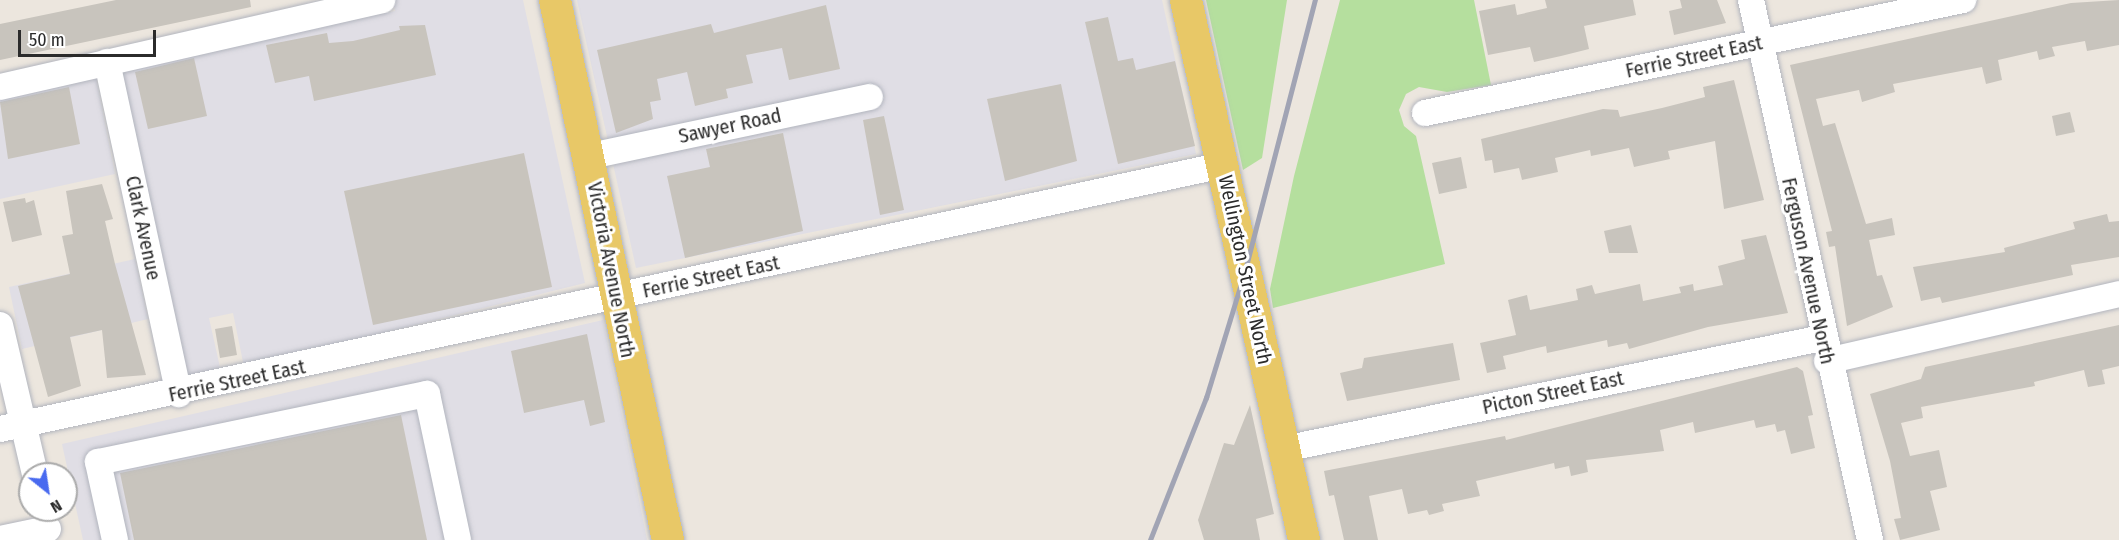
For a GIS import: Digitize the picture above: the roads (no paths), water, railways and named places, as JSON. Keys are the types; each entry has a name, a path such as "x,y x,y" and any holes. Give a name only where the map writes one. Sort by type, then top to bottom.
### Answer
{"main road":[{"name":"Victoria Avenue North","path":"555,0 590,156 614,298 668,540"},
{"name":"Wellington Street North","path":"1186,0 1304,540"}],"street":[{"path":"0,87 382,0"},
{"name":"Ferguson Avenue North","path":"1751,0 1824,350 1870,540"},
{"name":"Ferrie Street East","path":"1425,113 1963,0"},
{"name":"Clark Avenue","path":"107,62 179,394"},
{"name":"Sawyer Road","path":"590,156 870,97"},
{"name":"Ferrie Street East","path":"12,427 179,394 1222,165"},
{"name":"Picton Street East","path":"1284,449 2119,294"},
{"path":"0,325 12,427 29,462"},
{"path":"116,540 98,462 427,394 458,540"},
{"path":"0,539 48,526"}],"railway":[{"path":"1150,540 1206,398 1244,274 1315,0"}]}
